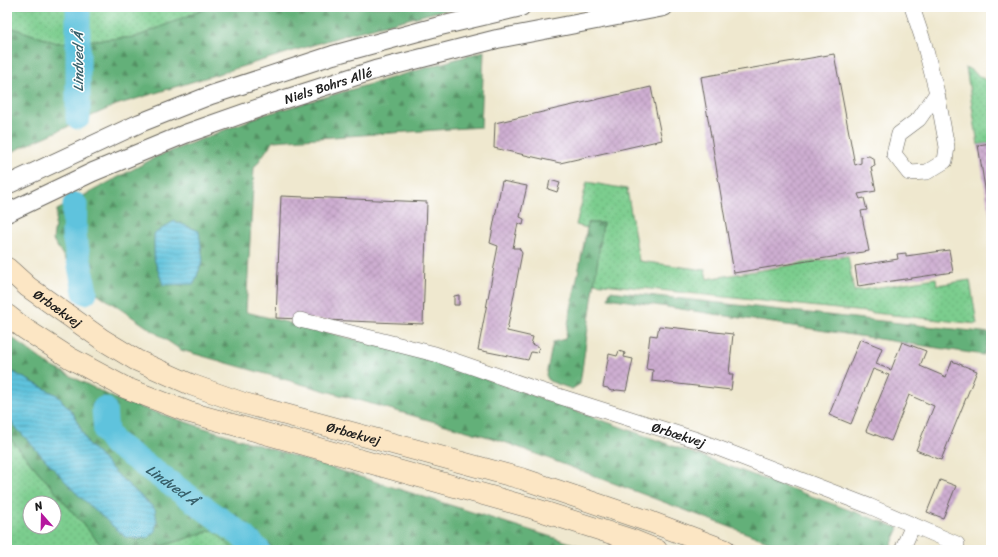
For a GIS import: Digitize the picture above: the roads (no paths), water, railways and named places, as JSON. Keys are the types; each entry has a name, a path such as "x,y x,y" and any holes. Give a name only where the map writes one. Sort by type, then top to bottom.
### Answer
{"main road":[{"name":"Ørbækvej","path":"7,268 28,287 103,340 136,360 192,385 243,403 523,479 651,522 725,550"},
{"name":"Ørbækvej","path":"7,315 25,329 70,358 126,388 188,412 532,508 632,540 657,550"}],"street":[{"name":"Niels Bohrs Allé","path":"7,185 140,123 211,95 333,55 436,27 521,7"},
{"name":"Niels Bohrs Allé","path":"7,213 93,172 185,134 282,100 368,73 497,39 664,7"},
{"path":"912,7 924,43 936,93 947,147 946,161 927,172 909,172 894,154 899,134 919,119 936,93"},
{"path":"920,7 924,43"},
{"name":"Ørbækvej","path":"300,320 435,354 536,389 697,440 869,506 957,544"},
{"path":"902,550 913,525"}],"water":[{"path":"174,221 199,231 203,260 194,284 163,285 154,259 154,234"},
{"path":"7,369 57,395 73,413 88,444 121,478 155,509 157,521 155,531 148,538 138,539 125,537 76,493 7,418"}],"waterway":[{"name":"Lindved Å","path":"78,7 78,117"},
{"name":"Lindved Å","path":"75,205 74,235 85,292"},
{"name":"Lindved Å","path":"104,409 106,432 114,443 243,536 258,550"}]}
